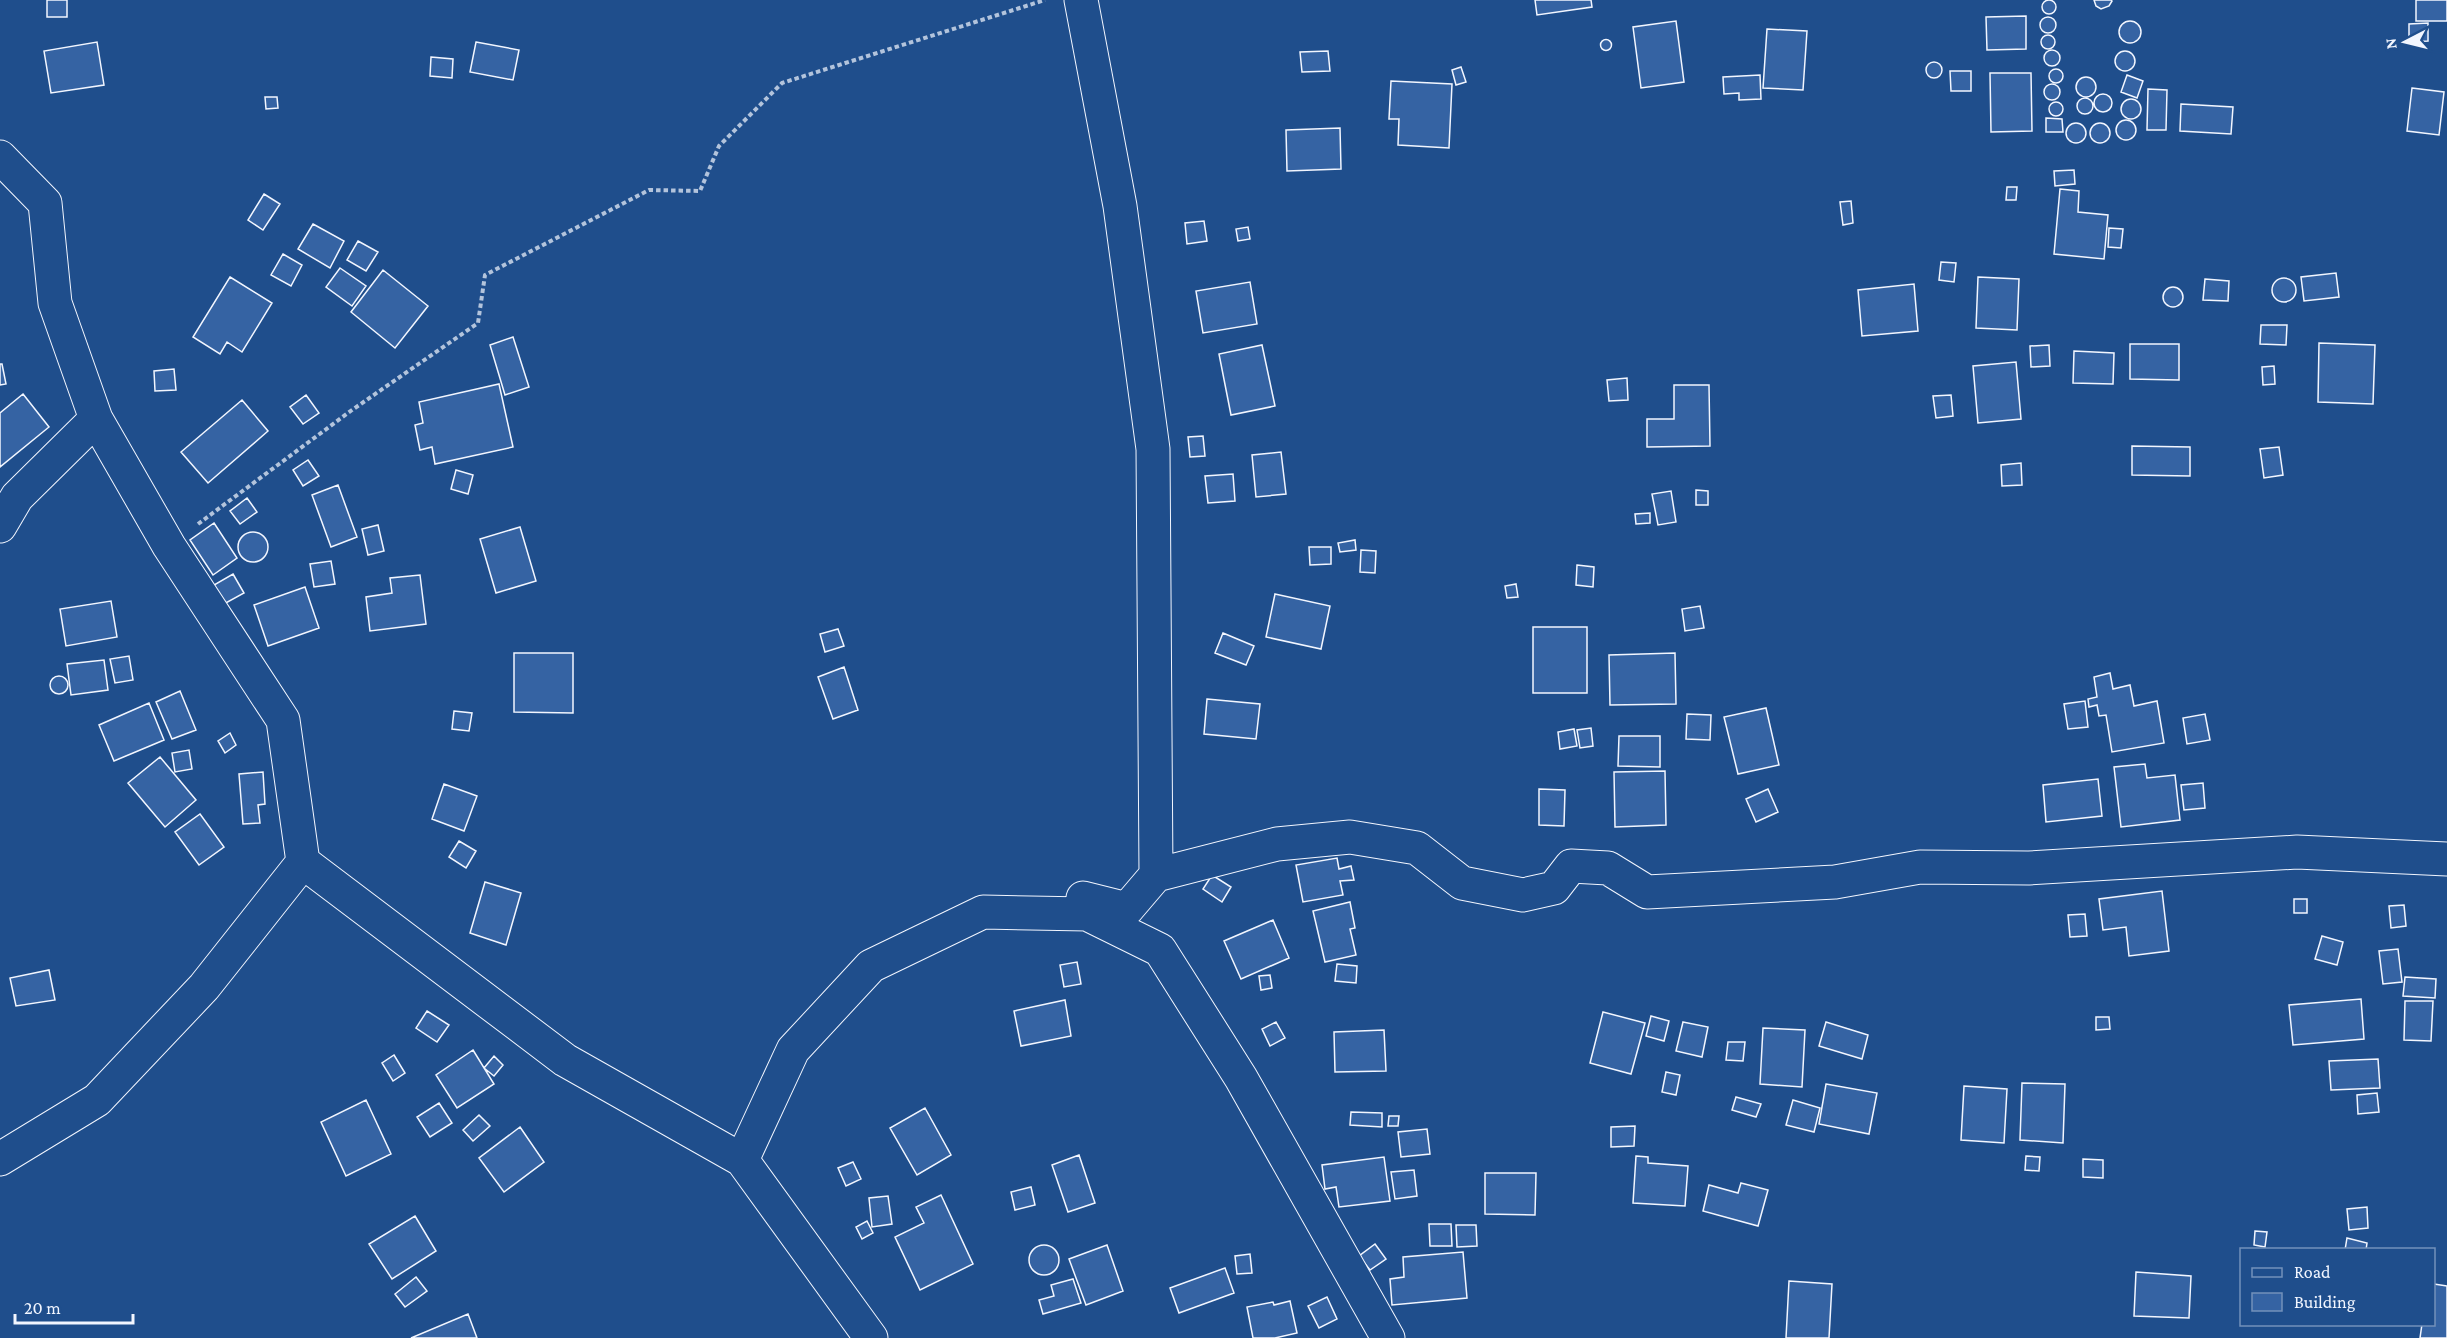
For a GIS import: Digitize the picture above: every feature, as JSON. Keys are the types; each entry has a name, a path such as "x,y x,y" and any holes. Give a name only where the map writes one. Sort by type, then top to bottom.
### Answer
{"street":[{"path":"1081,0 1120,206 1153,449 1156,875"},
{"path":"0,157 45,203 55,303 96,419 169,546 283,720 303,862 565,1060 742,1160 871,1338"},
{"path":"0,526 17,497 96,419"},
{"path":"742,1160 793,1050 871,966 983,912 1062,893 1127,909 1156,875 1277,844 1350,837 1417,848 1462,883 1523,895 1554,888 1571,866 1608,868 1647,891 1835,882 1920,867 2030,868 2297,852 2447,859"},
{"path":"0,1160 98,1100 204,987 303,862"},
{"path":"983,912 1087,914 1161,950 1241,1078 1388,1338"}],"path":[{"path":"169,546 352,410 478,323 485,275 649,190 700,191 720,146 782,83 1046,0"}],"building":[{"path":"47,0 67,0 67,17 47,17"},
{"path":"1535,0 1591,0 1592,7 1537,15"},
{"path":"2046,0 2052,0 2056,7 2052,14 2046,14 2042,10 2042,4"},
{"path":"2094,0 2112,1 2109,6 2101,9 2096,6"},
{"path":"2416,0 2447,0 2447,21 2416,21"},
{"path":"2026,16 2026,49 1987,50 1986,17"},
{"path":"2045,17 2051,17 2056,25 2054,31 2045,33 2040,28 2040,22"},
{"path":"1676,21 1684,82 1641,88 1633,27"},
{"path":"2130,21 2138,24 2141,32 2138,40 2130,43 2122,40 2119,32 2122,24"},
{"path":"2428,23 2428,41 2409,42 2409,24"},
{"path":"1767,29 1807,31 1803,90 1763,88"},
{"path":"2048,35 2053,37 2055,42 2053,47 2048,49 2043,47 2041,42 2043,37"},
{"path":"1606,39 1612,45 1606,51 1600,45"},
{"path":"97,42 104,85 51,93 44,51"},
{"path":"476,42 519,50 513,80 470,72"},
{"path":"2052,50 2060,58 2052,66 2044,58"},
{"path":"1328,51 1330,71 1302,72 1300,52"},
{"path":"2125,51 2132,54 2135,61 2132,68 2125,71 2118,68 2115,61 2118,54"},
{"path":"431,57 453,59 452,78 430,76"},
{"path":"1934,62 1942,70 1934,78 1926,70"},
{"path":"1461,67 1466,82 1456,85 1452,70"},
{"path":"2053,69 2059,69 2063,76 2059,83 2053,83 2049,79 2049,73"},
{"path":"1950,71 1971,71 1971,91 1951,91"},
{"path":"1990,73 2031,73 2032,131 1991,132"},
{"path":"1760,75 1761,99 1739,100 1739,93 1724,94 1723,77"},
{"path":"2127,75 2143,81 2137,98 2121,92"},
{"path":"2082,77 2090,77 2096,83 2096,91 2090,97 2082,97 2076,91 2076,83"},
{"path":"1391,81 1452,84 1449,148 1398,145 1399,119 1389,119"},
{"path":"2052,84 2060,92 2052,100 2044,92"},
{"path":"2412,88 2444,92 2439,135 2407,131"},
{"path":"2148,89 2167,90 2166,130 2147,130"},
{"path":"2103,94 2109,97 2112,103 2109,109 2103,112 2097,109 2094,103 2097,97"},
{"path":"265,97 277,97 278,108 266,109"},
{"path":"2085,98 2093,106 2085,114 2077,106"},
{"path":"2131,99 2138,102 2141,109 2138,116 2131,119 2124,116 2121,109 2124,102"},
{"path":"2053,102 2059,102 2063,109 2059,116 2053,116 2049,112 2049,106"},
{"path":"2181,104 2233,107 2231,134 2180,131"},
{"path":"2046,118 2062,119 2063,132 2046,132"},
{"path":"2126,120 2133,123 2136,130 2133,137 2126,140 2119,137 2116,130 2119,123"},
{"path":"2076,123 2083,126 2086,133 2083,140 2076,143 2069,140 2066,133 2069,126"},
{"path":"2096,123 2104,123 2110,129 2110,137 2104,143 2096,143 2090,137 2090,129"},
{"path":"1340,128 1341,169 1287,171 1286,130"},
{"path":"2074,170 2075,184 2055,186 2054,171"},
{"path":"2007,187 2017,187 2016,200 2006,200"},
{"path":"2060,189 2079,191 2078,212 2108,215 2104,259 2054,254"},
{"path":"264,194 280,204 263,230 248,220"},
{"path":"1851,201 1853,223 1843,225 1840,202"},
{"path":"1204,221 1207,241 1187,244 1185,223"},
{"path":"313,224 344,241 330,268 298,249"},
{"path":"1248,227 1250,239 1238,241 1236,229"},
{"path":"2109,228 2123,229 2121,248 2108,247"},
{"path":"358,241 378,252 366,271 347,260"},
{"path":"283,254 302,265 291,286 271,275"},
{"path":"1941,262 1956,263 1954,282 1939,280"},
{"path":"340,268 366,286 352,306 326,287"},
{"path":"383,270 428,306 395,348 351,312"},
{"path":"2336,273 2339,297 2304,301 2301,277"},
{"path":"230,277 272,303 242,352 227,342 220,354 193,337"},
{"path":"1978,277 2019,279 2017,330 1976,328"},
{"path":"2284,278 2293,281 2296,290 2293,299 2284,302 2275,299 2272,290 2275,281"},
{"path":"2205,279 2229,281 2228,301 2203,300"},
{"path":"1250,282 1257,324 1203,333 1196,291"},
{"path":"1914,284 1918,331 1862,336 1858,290"},
{"path":"2173,287 2180,290 2183,297 2180,304 2173,307 2166,304 2163,297 2166,290"},
{"path":"2261,325 2287,325 2286,345 2260,344"},
{"path":"513,337 529,387 505,395 490,345"},
{"path":"2319,343 2375,345 2373,404 2318,402"},
{"path":"2130,344 2179,344 2179,380 2130,379"},
{"path":"1262,345 1275,406 1231,415 1219,354"},
{"path":"2049,345 2050,366 2031,367 2030,346"},
{"path":"2074,351 2114,353 2113,384 2073,383"},
{"path":"2016,362 2021,419 1978,423 1973,366"},
{"path":"0,364 2,364 6,384 0,385"},
{"path":"2274,366 2275,384 2263,385 2262,367"},
{"path":"174,369 176,390 155,391 154,371"},
{"path":"1627,378 1628,400 1609,401 1607,380"},
{"path":"499,384 513,447 435,464 432,447 420,450 415,425 423,423 419,402"},
{"path":"1674,385 1709,385 1710,446 1647,447 1647,419 1674,419"},
{"path":"23,394 49,427 0,467 0,413"},
{"path":"306,395 319,413 303,424 290,407"},
{"path":"1951,395 1953,416 1936,418 1933,396"},
{"path":"242,400 268,431 208,483 181,452"},
{"path":"1203,436 1205,456 1190,457 1188,437"},
{"path":"2132,446 2190,447 2190,476 2132,475"},
{"path":"2279,447 2283,475 2264,478 2260,449"},
{"path":"1281,452 1286,494 1256,497 1252,455"},
{"path":"308,460 319,476 303,486 293,470"},
{"path":"2021,463 2022,485 2002,486 2001,465"},
{"path":"456,470 473,475 468,494 451,489"},
{"path":"1233,474 1235,501 1208,503 1205,476"},
{"path":"338,485 357,537 331,547 312,495"},
{"path":"1696,490 1708,491 1708,505 1696,505"},
{"path":"1671,491 1676,522 1658,525 1652,494"},
{"path":"247,498 257,512 240,524 230,511"},
{"path":"1650,513 1650,523 1636,524 1635,514"},
{"path":"214,523 237,558 213,575 190,540"},
{"path":"378,525 384,551 368,555 362,529"},
{"path":"520,527 536,581 496,593 480,539"},
{"path":"253,532 264,536 268,547 264,558 253,562 242,558 238,547 242,536"},
{"path":"1355,540 1356,550 1340,552 1338,543"},
{"path":"1309,547 1331,547 1331,564 1310,565"},
{"path":"1361,550 1376,551 1375,573 1360,572"},
{"path":"331,561 335,584 314,587 310,564"},
{"path":"1577,565 1594,567 1593,587 1576,585"},
{"path":"233,574 244,593 224,604 214,585"},
{"path":"420,575 426,624 370,631 366,597 392,593 390,578"},
{"path":"1516,584 1518,597 1507,598 1505,586"},
{"path":"305,587 319,628 268,646 254,605"},
{"path":"1275,594 1330,606 1321,649 1266,637"},
{"path":"111,601 117,637 66,646 60,609"},
{"path":"1700,606 1704,628 1685,631 1682,609"},
{"path":"1533,627 1587,627 1587,693 1533,693"},
{"path":"838,629 844,646 825,652 820,634"},
{"path":"1223,633 1254,646 1246,665 1215,653"},
{"path":"514,653 573,653 573,713 514,712"},
{"path":"1675,653 1676,704 1610,705 1609,655"},
{"path":"129,656 133,680 115,683 110,659"},
{"path":"104,660 108,690 71,695 67,664"},
{"path":"844,667 858,710 833,719 818,677"},
{"path":"2110,673 2113,689 2130,685 2134,706 2157,701 2164,743 2112,752 2106,715 2099,716 2097,705 2089,707 2088,699 2097,697 2094,677"},
{"path":"59,676 65,679 68,685 65,691 59,694 53,691 50,685 53,679"},
{"path":"180,691 196,730 172,739 156,702"},
{"path":"1207,699 1260,704 1256,739 1204,734"},
{"path":"2085,701 2088,727 2068,729 2064,704"},
{"path":"149,703 164,740 114,761 99,725"},
{"path":"1766,708 1779,765 1738,774 1724,717"},
{"path":"454,711 472,713 469,731 452,729"},
{"path":"1687,714 1711,715 1710,740 1686,739"},
{"path":"2205,714 2210,740 2187,744 2183,718"},
{"path":"1591,728 1593,746 1580,748 1577,730"},
{"path":"1574,729 1577,746 1560,749 1558,732"},
{"path":"230,733 236,745 225,753 218,741"},
{"path":"1619,736 1660,736 1660,767 1618,766"},
{"path":"189,750 192,769 175,772 172,753"},
{"path":"160,757 196,800 165,827 128,783"},
{"path":"2145,764 2147,778 2175,775 2180,820 2121,827 2114,767"},
{"path":"1665,771 1666,825 1615,827 1614,772"},
{"path":"263,772 265,804 258,805 260,823 243,824 239,774"},
{"path":"2098,779 2102,816 2046,822 2043,785"},
{"path":"2203,783 2205,808 2184,810 2181,785"},
{"path":"444,784 477,796 464,831 432,819"},
{"path":"1539,789 1565,790 1564,826 1539,825"},
{"path":"1768,789 1778,812 1756,822 1746,799"},
{"path":"200,814 224,847 199,865 175,832"},
{"path":"459,841 476,851 466,868 449,857"},
{"path":"1337,858 1339,869 1351,866 1354,880 1340,881 1343,895 1303,902 1296,865"},
{"path":"1212,875 1231,887 1222,902 1203,889"},
{"path":"485,882 521,893 506,945 470,933"},
{"path":"2162,891 2169,951 2129,956 2126,927 2103,930 2099,899"},
{"path":"2294,899 2307,899 2307,913 2294,913"},
{"path":"1350,902 1355,928 1350,929 1356,955 1325,962 1313,911"},
{"path":"2404,905 2406,926 2391,928 2389,906"},
{"path":"2085,914 2087,936 2070,937 2068,915"},
{"path":"1273,920 1289,958 1241,979 1224,941"},
{"path":"2322,936 2343,942 2337,965 2315,959"},
{"path":"2398,949 2402,982 2383,984 2379,951"},
{"path":"1077,962 1081,984 1064,987 1060,965"},
{"path":"1337,964 1357,966 1356,983 1335,981"},
{"path":"49,970 55,1000 16,1006 10,978"},
{"path":"1270,975 1272,988 1261,990 1259,976"},
{"path":"2405,977 2436,979 2435,998 2403,996"},
{"path":"2361,999 2364,1039 2293,1045 2289,1005"},
{"path":"1065,1000 1071,1036 1021,1046 1014,1011"},
{"path":"2405,1001 2433,1001 2431,1041 2404,1040"},
{"path":"427,1011 449,1025 437,1042 416,1028"},
{"path":"1603,1012 1645,1023 1631,1074 1590,1063"},
{"path":"1651,1016 1669,1021 1664,1041 1646,1036"},
{"path":"2096,1017 2109,1017 2110,1029 2096,1030"},
{"path":"1276,1022 1285,1038 1270,1046 1262,1029"},
{"path":"1683,1022 1708,1027 1702,1057 1676,1051"},
{"path":"1826,1022 1868,1035 1862,1059 1819,1046"},
{"path":"1763,1028 1805,1030 1802,1087 1760,1084"},
{"path":"1384,1030 1386,1071 1335,1072 1334,1032"},
{"path":"1728,1042 1745,1042 1743,1061 1726,1060"},
{"path":"473,1050 494,1084 457,1108 436,1075"},
{"path":"394,1055 405,1073 393,1081 382,1063"},
{"path":"494,1056 503,1065 494,1076 484,1068"},
{"path":"2378,1059 2380,1088 2331,1090 2329,1061"},
{"path":"1666,1072 1680,1075 1676,1095 1662,1092"},
{"path":"2022,1083 2065,1084 2063,1143 2020,1140"},
{"path":"1826,1084 1877,1093 1869,1134 1819,1124"},
{"path":"1964,1086 2007,1089 2004,1143 1961,1140"},
{"path":"2377,1093 2379,1112 2358,1114 2357,1095"},
{"path":"1736,1097 1761,1104 1756,1117 1732,1110"},
{"path":"366,1100 391,1154 346,1176 321,1122"},
{"path":"1793,1100 1820,1108 1814,1132 1786,1125"},
{"path":"439,1103 452,1123 430,1137 417,1117"},
{"path":"925,1108 951,1155 917,1175 890,1128"},
{"path":"1351,1112 1382,1113 1382,1127 1350,1125"},
{"path":"479,1115 490,1126 473,1141 463,1130"},
{"path":"1389,1116 1399,1116 1398,1126 1388,1126"},
{"path":"1635,1126 1634,1146 1611,1147 1611,1127"},
{"path":"520,1127 544,1162 504,1192 479,1158"},
{"path":"1427,1129 1430,1154 1401,1157 1398,1132"},
{"path":"1079,1155 1095,1203 1068,1212 1052,1165"},
{"path":"1636,1156 1648,1157 1648,1163 1688,1166 1685,1206 1633,1203"},
{"path":"2026,1156 2040,1157 2039,1171 2025,1170"},
{"path":"1384,1157 1390,1201 1339,1207 1336,1187 1325,1189 1322,1165"},
{"path":"2083,1159 2103,1160 2103,1178 2083,1177"},
{"path":"853,1162 861,1179 846,1186 838,1168"},
{"path":"1414,1170 1417,1196 1395,1199 1391,1172"},
{"path":"1485,1173 1536,1173 1535,1215 1485,1214"},
{"path":"1741,1183 1768,1190 1758,1226 1703,1211 1709,1185 1738,1193"},
{"path":"1031,1187 1035,1205 1015,1210 1011,1192"},
{"path":"941,1195 973,1264 920,1290 895,1237 924,1223 916,1207"},
{"path":"888,1196 892,1224 872,1227 869,1198"},
{"path":"2367,1207 2368,1228 2349,1230 2347,1209"},
{"path":"415,1216 436,1251 392,1279 369,1244"},
{"path":"867,1221 873,1233 862,1239 856,1227"},
{"path":"1429,1224 1451,1224 1452,1246 1430,1246"},
{"path":"1456,1225 1476,1225 1477,1246 1457,1247"},
{"path":"2255,1231 2267,1232 2265,1247 2254,1245"},
{"path":"2347,1238 2367,1243 2366,1248 2345,1248"},
{"path":"1375,1244 1386,1259 1370,1270 1359,1256"},
{"path":"1044,1245 1055,1249 1059,1260 1055,1271 1044,1275 1033,1271 1029,1260 1033,1249"},
{"path":"1107,1245 1123,1291 1086,1305 1069,1259"},
{"path":"1463,1252 1467,1298 1392,1305 1390,1279 1404,1277 1403,1257"},
{"path":"1250,1254 1252,1273 1237,1274 1235,1256"},
{"path":"1225,1268 1234,1293 1179,1313 1170,1288"},
{"path":"2136,1272 2191,1276 2189,1318 2134,1316"},
{"path":"416,1277 427,1291 405,1307 395,1294"},
{"path":"1073,1279 1081,1303 1043,1314 1039,1300 1054,1296 1051,1285"},
{"path":"1789,1281 1832,1284 1829,1338 1786,1338"},
{"path":"2435,1284 2447,1286 2447,1338 2420,1338 2422,1326 2435,1326"},
{"path":"1327,1297 1337,1319 1319,1328 1308,1306"},
{"path":"1290,1301 1297,1333 1275,1338 1253,1338 1247,1307"},
{"path":"468,1314 477,1338 411,1338"}]}
